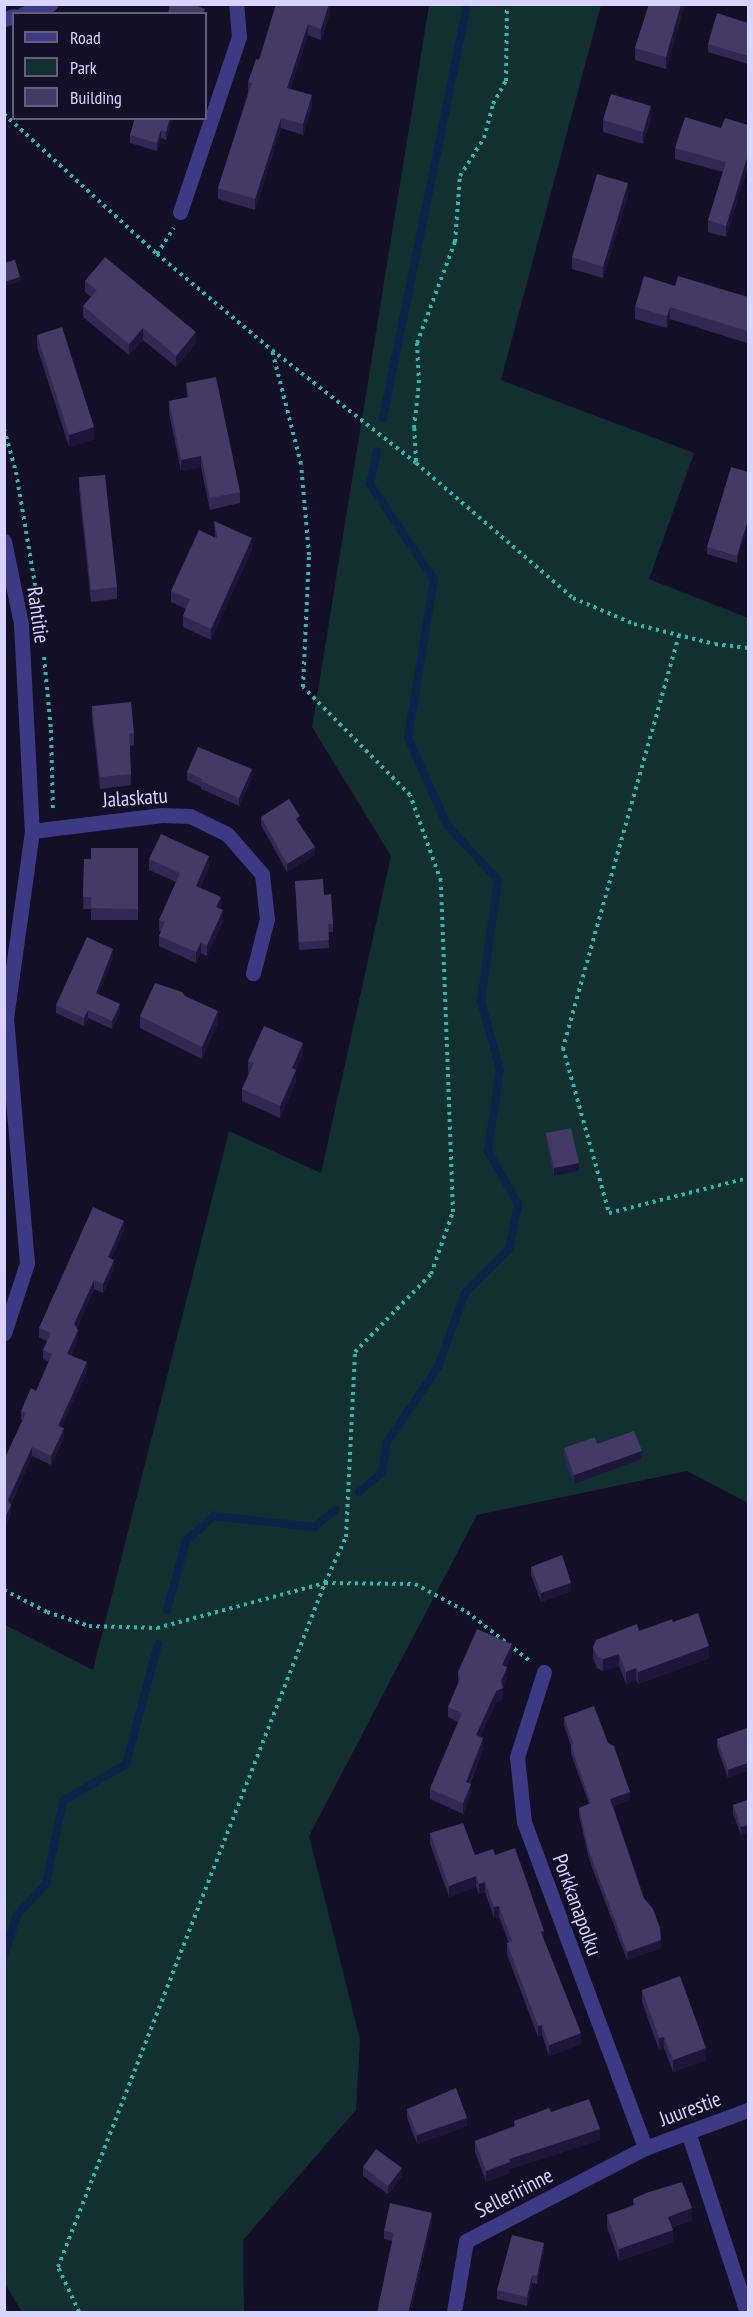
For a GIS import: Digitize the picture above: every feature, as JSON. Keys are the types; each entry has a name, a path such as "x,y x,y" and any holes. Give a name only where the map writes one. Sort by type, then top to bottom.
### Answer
{"street":[{"path":"28,12 50,4"},
{"path":"180,212 239,37 236,4"},
{"name":"Rahtitie","path":"4,541 21,624 32,831 5,1018 27,1263 4,1333"},
{"name":"Jalaskatu","path":"32,831 162,815 190,816 227,834 262,874 267,919 253,973"},
{"name":"Porkkanapolku","path":"544,1672 517,1757 524,1822 645,2148"},
{"name":"Juurestie","path":"645,2148 748,2110"},
{"path":"688,2132 747,2313"},
{"name":"Selleririnne","path":"454,2313 466,2241 645,2148"}],"path":[{"path":"416,463 414,428 419,383 417,343 455,242 460,176 484,138 493,104 506,81 507,4"},
{"path":"4,114 157,254 272,351 416,463 573,598 634,624 748,648"},
{"path":"157,254 171,236 180,212"},
{"path":"79,2313 58,2267 325,1582 346,1537 355,1352 431,1274 453,1212 441,881 410,795 303,687 309,555 301,464 272,351"},
{"path":"679,635 563,1048 609,1213 748,1178"},
{"path":"4,1590 46,1612 89,1626 157,1628 325,1582 415,1584 467,1612 544,1672"}],"green space":[{"path":"429,5 601,5 501,380 694,453 649,579 748,618 748,1503 687,1471 477,1515 309,1836 360,2040 356,2110 243,2240 244,2312 22,2312 5,2284 5,1625 93,1670 229,1131 321,1173 391,856 312,727"}],"building":[{"path":"170,4 192,4 205,9 204,12 168,12"},
{"path":"276,4 329,4 321,29 308,24 287,88 312,95 303,124 281,118 255,199 218,188 252,83 248,82 256,59 259,60"},
{"path":"649,4 681,4 666,57 635,48"},
{"path":"717,13 748,23 748,56 708,44"},
{"path":"611,94 651,106 643,132 603,120"},
{"path":"685,117 721,128 725,118 748,125 748,158 726,226 708,220 726,162 675,148"},
{"path":"134,120 169,120 166,132 161,130 157,143 130,135"},
{"path":"597,174 628,183 603,267 572,257"},
{"path":"105,257 196,332 176,356 143,328 129,344 83,306 97,290 85,281"},
{"path":"15,260 20,277 4,282 4,263"},
{"path":"644,276 675,286 678,276 748,297 747,331 670,307 667,316 635,307"},
{"path":"62,327 94,427 69,435 37,335"},
{"path":"216,377 240,492 210,498 201,456 181,460 169,401 189,397 186,383"},
{"path":"731,467 748,472 748,520 737,556 707,547"},
{"path":"105,475 117,587 91,590 79,477"},
{"path":"214,521 252,538 211,629 183,616 190,599 171,591 199,530 218,539"},
{"path":"131,702 134,733 129,734 131,774 100,777 92,706"},
{"path":"198,747 252,769 239,798 187,772"},
{"path":"289,799 300,816 296,819 315,847 287,864 261,817"},
{"path":"161,834 209,856 196,886 221,897 216,907 223,910 207,945 201,942 196,952 159,936 165,922 159,920 180,873 149,859"},
{"path":"91,848 138,848 138,909 91,908 91,897 83,897 84,859 91,859"},
{"path":"323,879 324,895 331,894 333,924 328,924 329,940 299,942 295,881"},
{"path":"87,937 113,949 96,993 120,1004 112,1021 88,1010 84,1018 56,1005"},
{"path":"155,983 182,992 185,996 218,1011 202,1047 140,1016"},
{"path":"264,1026 303,1043 292,1068 296,1070 280,1106 242,1089 254,1063 248,1061"},
{"path":"571,1128 579,1163 554,1168 546,1133"},
{"path":"93,1207 124,1221 108,1257 114,1260 103,1284 94,1280 74,1324 78,1330 67,1354 87,1362 58,1426 64,1428 51,1456 32,1447 8,1500 11,1505 4,1520 4,1460 26,1413 21,1411 31,1388 36,1391 52,1354 43,1350 51,1333 39,1328"},
{"path":"634,1431 642,1451 574,1475 564,1448 595,1437 597,1444"},
{"path":"562,1555 571,1583 541,1593 531,1567"},
{"path":"698,1613 709,1646 638,1672 636,1668 626,1672 619,1654 603,1659 597,1656 593,1647 596,1640 637,1624 639,1631 672,1619 673,1622"},
{"path":"477,1629 512,1644 502,1665 507,1667 501,1681 503,1688 496,1691 476,1735 483,1738 466,1782 471,1784 463,1803 430,1789 462,1713 448,1707 460,1679 458,1672"},
{"path":"594,1706 608,1743 614,1746 630,1792 610,1799 643,1897 653,1909 660,1928 661,1940 627,1952 589,1851 579,1808 591,1803 571,1746 573,1743 564,1717"},
{"path":"747,1728 748,1763 728,1770 717,1739"},
{"path":"748,1800 748,1825 741,1827 733,1805"},
{"path":"463,1823 475,1855 493,1849 495,1855 515,1848 544,1931 541,1932 581,2033 549,2045 542,2025 538,2026 507,1943 512,1941 499,1906 494,1907 485,1882 479,1884 476,1876 449,1886 430,1833"},
{"path":"680,1976 706,2048 673,2060 664,2037 659,2038 642,1990"},
{"path":"456,2088 467,2118 417,2135 407,2109"},
{"path":"589,2099 600,2129 509,2159 510,2162 486,2171 475,2141 516,2126 514,2121 549,2108 551,2112"},
{"path":"376,2149 402,2168 388,2186 363,2167"},
{"path":"682,2182 692,2208 668,2217 673,2230 619,2249 607,2215 635,2205 633,2199 646,2193"},
{"path":"390,2203 432,2213 408,2313 377,2313 394,2233 384,2231"},
{"path":"512,2235 544,2243 537,2276 532,2275 527,2297 497,2290"}],"waterway":[{"path":"383,418 467,4"},
{"path":"359,1492 382,1473 387,1442 438,1367 465,1293 509,1249 518,1204 488,1151 500,1070 481,1001 498,880 447,825 408,738 434,580 370,484 377,452"},
{"path":"167,1610 186,1541 214,1516 314,1527 336,1509"},
{"path":"4,1956 17,1915 46,1884 63,1801 126,1764 158,1644"}]}
